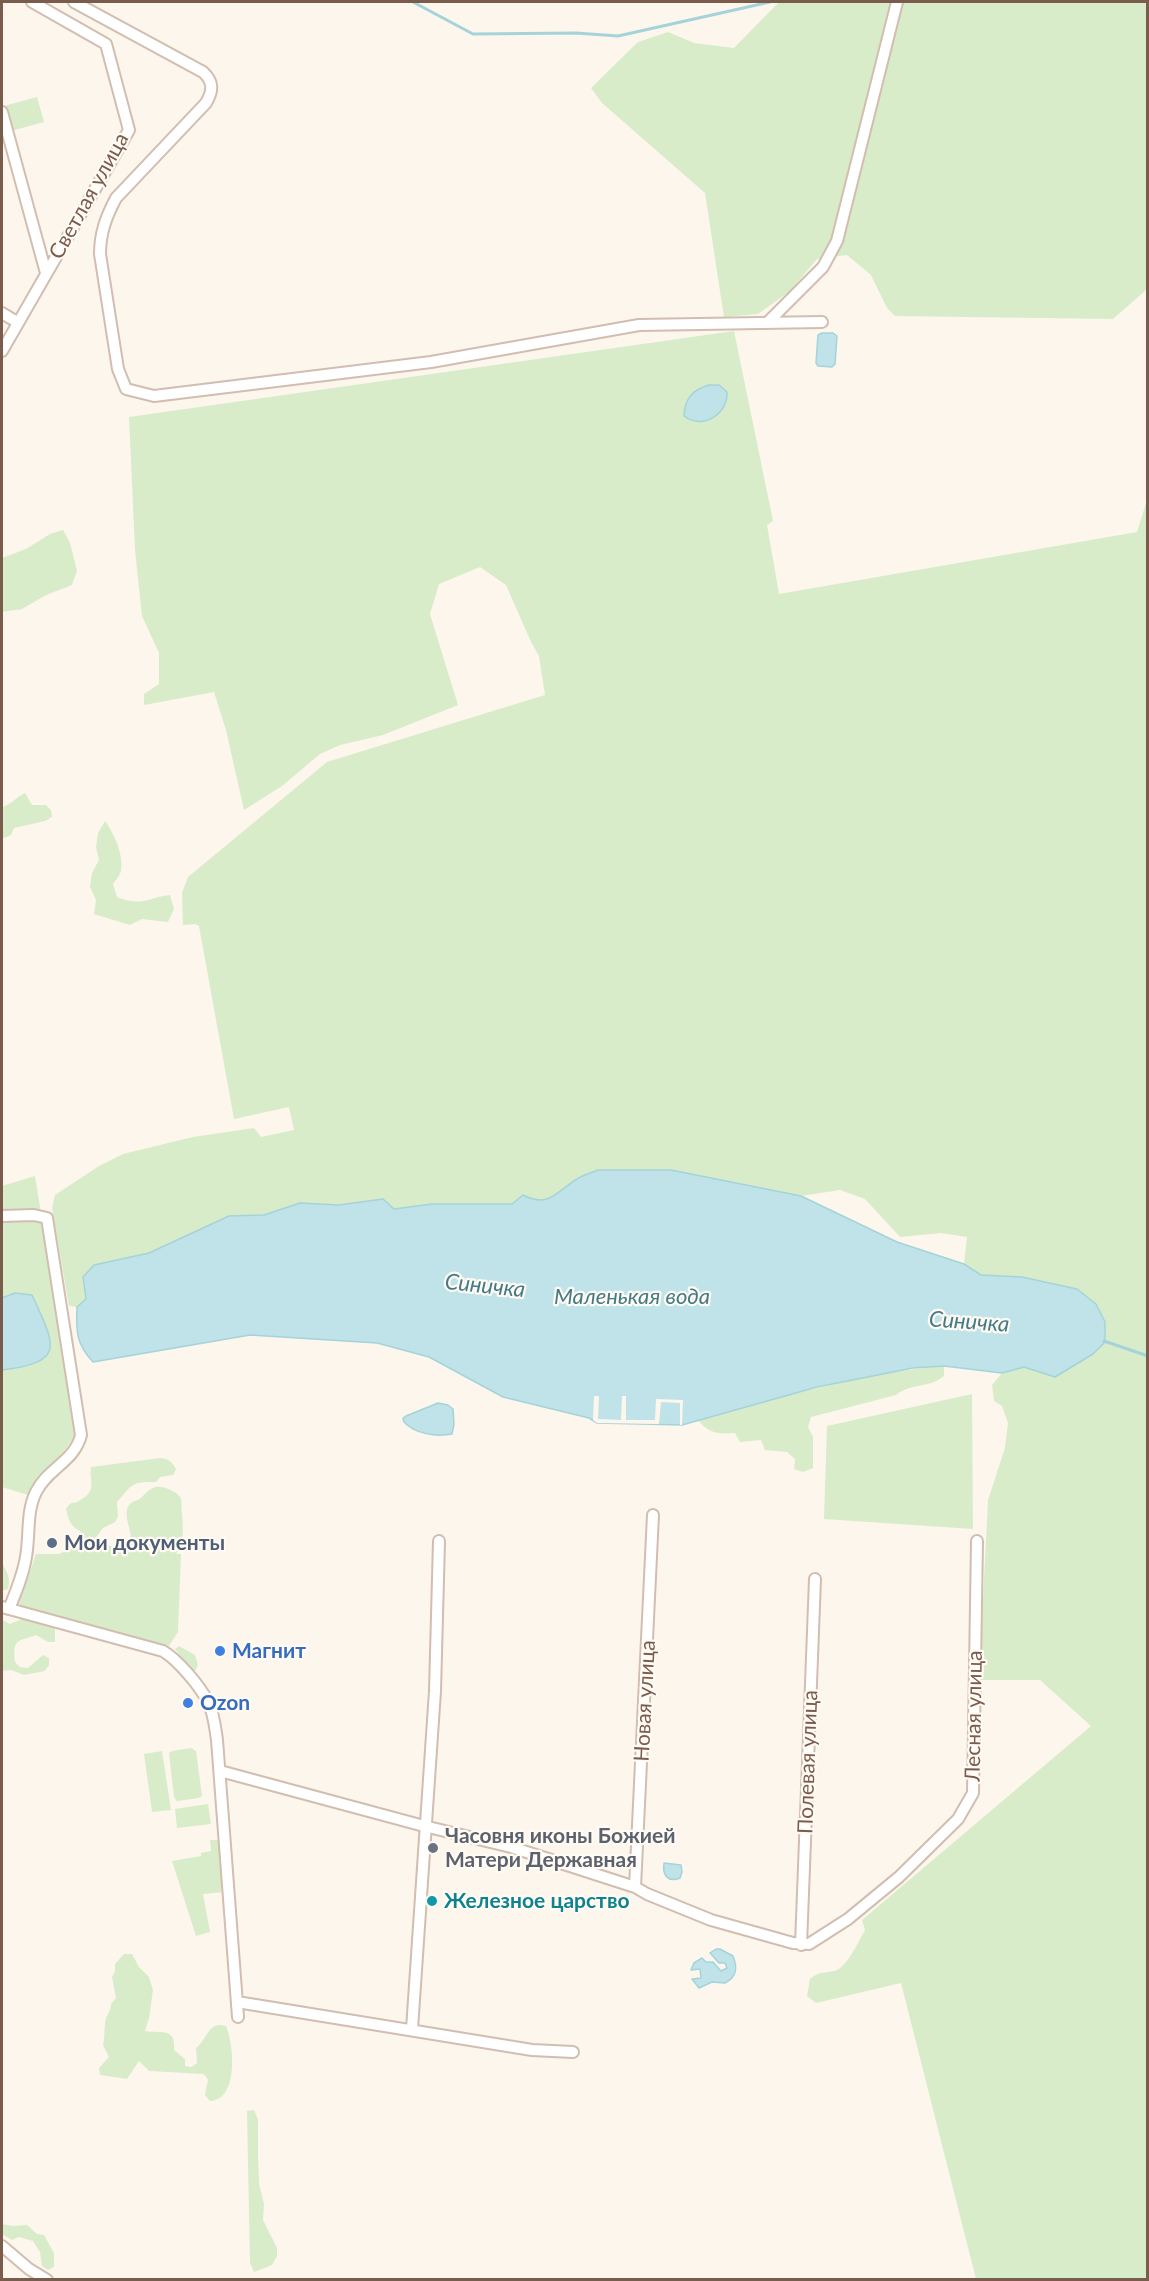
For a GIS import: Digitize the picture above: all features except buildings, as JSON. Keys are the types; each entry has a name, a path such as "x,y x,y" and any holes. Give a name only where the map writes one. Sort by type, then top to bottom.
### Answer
{"street":[{"name":"Светлая улица","path":"2,351 129,130 106,44 32,2"},
{"path":"74,2 203,72 210,78 212,85 211,94 206,103 116,198 106,215 100,236 100,254 118,369 126,389 154,396 326,376 431,362 639,325 822,322"},
{"path":"767,323 823,267 837,241 897,2"},
{"path":"2,118 46,273"},
{"path":"2,313 17,322"},
{"path":"2,1216 34,1215 47,1218 81,1435 74,1452 45,1478 36,1492 30,1509 26,1558 20,1584 5,1608 167,1653 181,1667 208,1703 217,1740 220,1771 238,2017"},
{"name":"Новая улица","path":"635,1887 653,1515"},
{"path":"412,2029 424,1826 435,1691 439,1541"},
{"name":"Лесная улица","path":"797,1944 809,1944 848,1919 898,1877 958,1819 973,1793 977,1541"},
{"name":"Полевая улица","path":"797,1944 815,1579"},
{"path":"220,1771 511,1847 635,1887 646,1894 711,1920 797,1944"},
{"path":"237,2002 532,2050 573,2052"},
{"path":"2,2246 29,2269 47,2280"}],"green space":[{"path":"779,2 1147,2 1147,316 1146,290 1113,319 895,316 887,308 871,275 847,255 817,259 790,291 758,314 724,317 705,193 602,103 591,88 638,42 668,32 694,43 734,48"},
{"path":"37,97 44,122 11,131 4,106"},
{"path":"734,331 773,521 767,525 779,594 1137,532 1147,500 1147,2279 976,2279 901,1983 816,2003 807,1996 810,1979 820,1973 841,1968 849,1958 865,1930 862,1920 1091,1726 1040,1680 979,1680 988,1500 1005,1448 1008,1423 1002,1406 994,1401 992,1385 1002,1373 1024,1367 1055,1377 1052,1283 1022,1277 981,1275 964,1264 967,1237 941,1233 900,1237 865,1199 840,1190 801,1196 671,1170 578,1178 550,1199 512,1204 432,1204 394,1209 383,1199 339,1205 300,1203 264,1215 229,1216 149,1253 94,1265 83,1277 86,1299 77,1307 69,1306 52,1208 55,1195 99,1166 123,1154 193,1137 254,1128 261,1137 294,1130 289,1107 234,1119 199,926 183,925 182,893 188,877 327,762 545,695 539,656 506,585 480,567 439,584 430,614 458,705 383,735 340,745 320,754 282,786 244,810 226,730 214,692 144,705 144,694 159,684 159,653 142,616 135,550 129,417"},
{"path":"63,530 70,543 77,571 72,585 46,595 22,609 2,612 2,558 26,549 50,534"},
{"path":"25,793 32,805 46,805 51,810 52,817 45,821 14,828 11,835 4,838 2,837 2,807"},
{"path":"105,821 120,851 121,871 113,884 117,897 139,902 170,895 174,909 168,922 142,919 130,925 94,914 96,900 90,887 92,873 99,860 96,847 98,833"},
{"path":"35,1176 76,1430 67,1448 39,1478 28,1495 2,1487 2,1370 18,1368 51,1344 32,1295 15,1293 2,1298 2,1186"},
{"path":"944,1366 944,1376 932,1383 908,1388 896,1395 811,1417 808,1427 813,1437 813,1468 803,1472 794,1469 795,1459 787,1452 765,1450 761,1440 740,1442 735,1433 714,1432 698,1420 851,1380"},
{"path":"972,1394 973,1529 824,1519 827,1426"},
{"path":"160,1458 173,1464 176,1469 173,1475 160,1477 156,1482 133,1485 117,1502 118,1516 115,1522 103,1528 95,1539 98,1545 113,1546 127,1542 131,1535 127,1519 128,1507 151,1489 164,1488 179,1496 183,1529 181,1544 176,1554 181,1554 178,1632 169,1646 22,1607 19,1604 36,1554 58,1554 84,1545 80,1531 70,1522 66,1508 71,1503 85,1497 90,1491 91,1467"},
{"path":"2,1563 9,1582 8,1589 2,1591"},
{"path":"22,1619 55,1628 55,1642 48,1642 36,1635 18,1641 15,1648 15,1662 20,1667 28,1668 43,1655 49,1658 49,1665 45,1671 24,1675 11,1670 3,1671 2,1620 10,1624"},
{"path":"179,1646 195,1655 198,1665 195,1671 192,1671 175,1649"},
{"path":"191,1748 196,1751 202,1796 177,1801 174,1797 169,1753"},
{"path":"162,1751 171,1810 152,1812 144,1754"},
{"path":"208,1804 211,1824 177,1828 175,1809"},
{"path":"210,1840 219,1840 221,1844 223,1892 203,1894 210,1932 196,1936 172,1861 201,1856 201,1853 211,1851"},
{"path":"124,1954 132,1954 139,1967 149,1977 153,1990 145,2031 170,2034 174,2042 174,2050 185,2059 185,2066 191,2067 197,2063 196,2048 211,2028 226,2026 231,2045 232,2070 226,2091 219,2098 210,2101 205,2095 208,2080 204,2074 149,2071 139,2061 127,2079 100,2075 99,2068 109,2057 103,2045 106,2019 111,2004 116,1998 112,1977 115,1964"},
{"path":"254,2110 258,2120 259,2184 264,2204 263,2220 277,2248 277,2256 272,2265 254,2272 250,2263 247,2111"},
{"path":"2,2224 27,2225 37,2234 44,2235 54,2253 54,2267 48,2270 42,2266 40,2252 33,2241 19,2237 12,2240 2,2234"}],"water":[{"path":"833,333 837,336 835,364 832,367 818,366 816,363 818,335"},
{"path":"709,385 719,385 727,392 726,400 719,413 706,421 691,420 684,416 690,396 698,389"},
{"name":"Маленькая вода","path":"598,1170 671,1170 801,1196 897,1242 964,1264 981,1275 1022,1277 1077,1289 1096,1304 1105,1322 1105,1342 1093,1354 1055,1377 1024,1367 1002,1373 944,1366 913,1368 817,1387 682,1425 597,1423 589,1418 503,1397 429,1357 377,1343 250,1335 93,1362 80,1343 77,1330 77,1307 86,1299 83,1277 94,1265 149,1253 229,1216 264,1215 300,1203 339,1205 383,1199 394,1209 432,1204 512,1204 523,1195 539,1200 552,1197 579,1178"},
{"path":"15,1293 32,1295 46,1326 50,1348 46,1356 38,1362 2,1370 2,1298"},
{"path":"438,1403 448,1405 453,1409 452,1434 426,1434 404,1422 403,1418 406,1416"},
{"path":"664,1863 681,1865 680,1878 669,1879 664,1871"},
{"path":"716,1949 733,1956 736,1964 734,1975 725,1983 712,1982 699,1988 692,1979 701,1978 700,1969 691,1970 694,1963 702,1958 706,1962 713,1962 721,1971 727,1968 725,1963 719,1963 710,1953"}],"pier":[{"path":"594,1396 599,1396 598,1419 621,1420 622,1396 626,1396 626,1420 655,1420 656,1399 683,1400 682,1425 680,1425 680,1403 661,1402 659,1424 597,1423 593,1420"}],"waterway":[{"path":"413,2 473,34 576,33 618,36 770,2"},
{"name":"Синичка","path":"1104,1341 1148,1356"}],"place":[{"name":"Мои документы","path":"52,1543"},
{"name":"Магнит","path":"220,1651"},
{"name":"Ozon","path":"188,1703"},
{"name":"Часовня иконы Божией Матери Державная","path":"433,1848"},
{"name":"Железное царство","path":"432,1901"}]}
